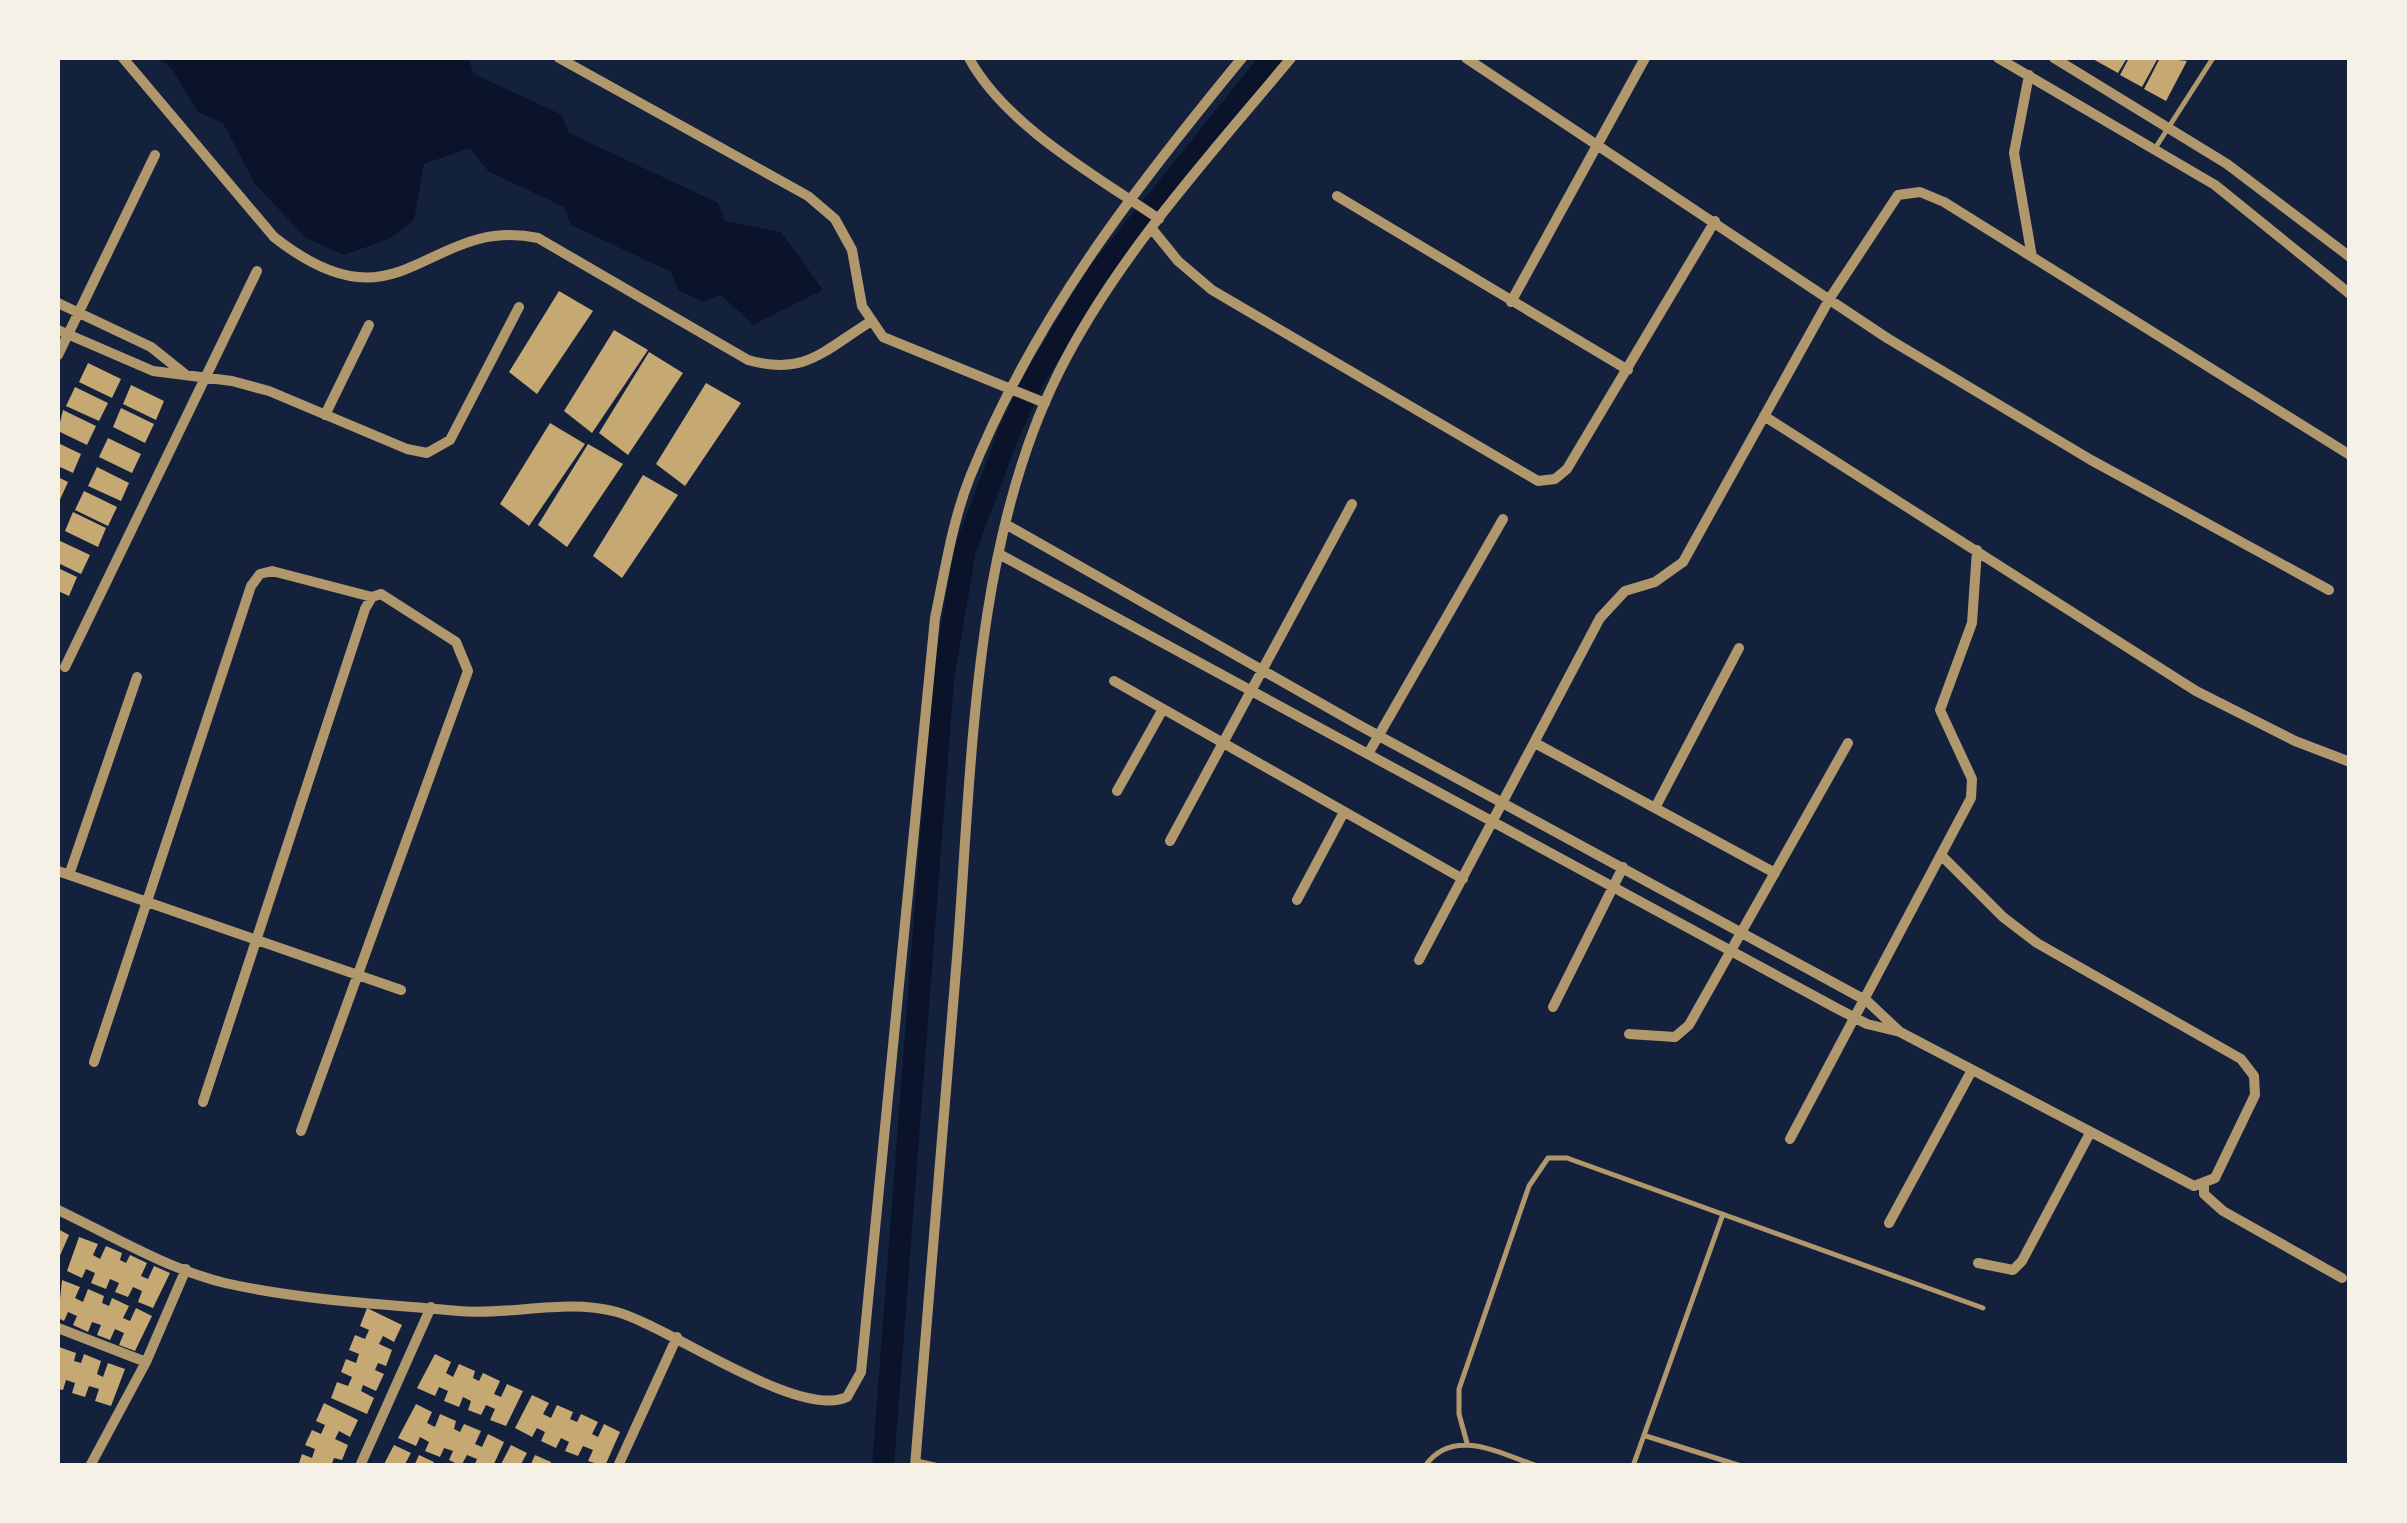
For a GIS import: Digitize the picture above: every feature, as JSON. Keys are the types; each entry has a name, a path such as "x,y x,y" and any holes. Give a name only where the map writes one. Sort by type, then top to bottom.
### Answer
{"street":[{"path":"123,58 274,237 305,261 332,272 366,279 402,272 487,235 512,232 538,238 748,360 779,369 804,362 870,322"},
{"path":"560,58 808,196 835,219 852,250 862,306 883,336 1042,401"},
{"path":"969,58 983,83 1008,110 1132,200 1155,221 1178,261 1212,290 1538,481 1555,479 1567,469 1716,221"},
{"path":"58,1210 222,1282 308,1297 461,1312 550,1306 612,1311 802,1398 838,1401 853,1390 861,1372 935,618 954,526 970,478 1069,287 1242,58"},
{"path":"915,1463 970,793 999,554 1030,438 1042,401 1092,313 1155,221 1292,58"},
{"path":"1466,58 1830,298 2091,460 2329,590"},
{"path":"1512,302 1594,144 1645,58"},
{"path":"1998,58 2156,147 2272,227 2350,294"},
{"path":"2054,58 2170,126 2288,208 2350,257"},
{"path":"2029,75 2014,153 2032,257"},
{"path":"58,354 62,332 77,312 154,155"},
{"path":"1419,960 1600,618 1624,591 1654,582 1683,562 1830,298 1898,196 1920,192 1944,202 2350,455"},
{"path":"1337,196 1628,370"},
{"path":"65,667 257,271"},
{"path":"58,303 170,358 186,376"},
{"path":"62,332 153,372 269,391 407,449 437,450 450,440 519,306"},
{"path":"325,414 368,325"},
{"path":"1764,416 2196,690 2295,741 2350,762"},
{"path":"1170,841 1352,504"},
{"path":"1368,754 1503,519"},
{"path":"1007,525 1379,736 1867,1001 1900,1032"},
{"path":"1790,1139 1867,1001 1971,798 1972,779 1940,710 1972,623 1977,550"},
{"path":"999,554 1855,1018 1900,1032 2180,1181 2204,1185 2215,1178 2255,1095 2254,1076 2222,1045 2038,943 2002,917 1942,855"},
{"path":"94,1062 251,586 260,574 272,571 372,597 381,594 393,598 456,642 468,671 301,1131"},
{"path":"203,1102 372,597"},
{"path":"1655,808 1738,648"},
{"path":"138,677 63,873 401,990"},
{"path":"1114,680 1463,878"},
{"path":"1117,791 1163,709"},
{"path":"1535,742 1776,873"},
{"path":"1630,1034 1676,1037 1689,1024 1848,743"},
{"path":"1297,900 1344,812"},
{"path":"1553,1006 1623,867"},
{"path":"1889,1223 1972,1070"},
{"path":"1978,1262 2014,1270 2022,1261 2090,1133"},
{"path":"2204,1185 2204,1194 2223,1211 2342,1278"},
{"path":"90,1466 146,1362 186,1269"},
{"path":"360,1466 430,1307"},
{"path":"58,1328 146,1362"},
{"path":"618,1466 677,1338"}],"lane":[{"path":"2156,147 2213,58"},
{"path":"1467,1443 1458,1414 1459,1389 1528,1186 1548,1158 1567,1158 1984,1308"},
{"path":"1633,1466 1724,1214"},
{"path":"1646,1436 1741,1466"},
{"path":"1425,1466 1448,1447 1467,1443 1538,1466"},
{"path":"915,1463 939,1466"}],"water":[{"path":"158,58 468,58 474,74 562,115 569,133 718,203 725,221 781,232 823,290 753,325 721,295 703,302 678,290 671,272 571,225 564,207 489,172 470,148 424,164 414,220 389,239 344,255 306,238 255,184 223,123 198,112 172,69"}],"building":[{"path":"2091,58 2127,58 2118,73"},
{"path":"2129,58 2158,58 2142,87 2120,75"},
{"path":"2160,58 2187,61 2166,101 2144,89"},
{"path":"559,291 593,311 537,394 509,372"},
{"path":"614,330 648,350 592,433 564,411"},
{"path":"649,352 683,373 628,455 599,433"},
{"path":"88,363 121,379 112,398 79,382"},
{"path":"706,383 741,403 685,486 656,464"},
{"path":"131,385 164,401 156,420 123,404"},
{"path":"75,387 108,403 99,421 66,406"},
{"path":"121,408 154,424 145,443 113,427"},
{"path":"63,410 96,426 87,445 58,431"},
{"path":"550,423 585,444 529,526 500,504"},
{"path":"108,438 141,454 132,473 99,457"},
{"path":"58,443 81,454 73,473 58,466"},
{"path":"588,444 623,464 567,547 538,525"},
{"path":"97,467 129,483 121,501 88,486"},
{"path":"643,475 678,495 622,578 593,556"},
{"path":"58,477 68,482 58,504"},
{"path":"84,491 117,507 108,526 75,510"},
{"path":"73,512 106,528 98,547 65,531"},
{"path":"58,540 90,555 81,574 58,563"},
{"path":"58,568 77,577 69,596 58,591"},
{"path":"58,1229 69,1235 58,1260"},
{"path":"79,1237 98,1244 93,1255 100,1259 106,1246 122,1253 120,1260 126,1263 130,1255 147,1263 141,1276 148,1279 154,1266 170,1273 153,1308 138,1302 142,1291 133,1287 128,1297 115,1292 119,1283 110,1279 106,1289 91,1283 95,1273 86,1269 82,1278 67,1271"},
{"path":"62,1280 80,1287 75,1298 83,1302 88,1289 104,1296 102,1303 109,1306 112,1298 129,1306 123,1318 130,1321 136,1308 152,1316 135,1351 119,1345 124,1333 115,1329 110,1340 97,1335 101,1325 92,1322 88,1332 73,1325 77,1316 68,1312 64,1321 58,1318"},
{"path":"367,1308 402,1325 394,1342 383,1336 379,1344 392,1350 386,1366 378,1363 375,1370 384,1374 376,1391 363,1385 361,1391 374,1398 367,1414 331,1398 337,1382 348,1386 352,1377 341,1372 346,1359 356,1363 359,1354 349,1350 355,1335 365,1339 369,1330 360,1326"},
{"path":"59,1347 76,1353 74,1361 81,1363 84,1354 101,1361 97,1374 103,1377 108,1363 125,1369 111,1406 95,1401 99,1389 89,1386 85,1397 72,1393 75,1383 66,1380 63,1390 58,1389"},
{"path":"435,1354 451,1362 446,1373 453,1377 459,1364 475,1371 473,1378 479,1381 483,1373 500,1381 494,1394 501,1397 507,1384 523,1391 506,1426 490,1420 495,1409 486,1405 481,1415 468,1410 471,1401 463,1397 459,1407 444,1401 448,1391 439,1387 435,1396 417,1388"},
{"path":"532,1395 549,1403 543,1414 551,1418 557,1405 573,1412 570,1419 577,1422 581,1414 598,1422 592,1434 598,1437 604,1424 620,1432 605,1466 588,1461 593,1450 583,1446 578,1456 565,1451 569,1442 561,1438 556,1448 541,1441 545,1432 537,1428 532,1437 515,1428"},
{"path":"324,1403 358,1420 350,1437 339,1431 335,1439 348,1445 342,1460 334,1458 331,1466 298,1466 302,1454 312,1458 315,1449 305,1445 312,1430 321,1434 325,1425 316,1421"},
{"path":"416,1404 432,1412 427,1423 435,1427 440,1414 456,1421 454,1429 460,1432 464,1424 481,1431 475,1444 482,1447 488,1434 504,1442 493,1466 474,1466 477,1459 467,1455 461,1466 449,1460 453,1451 444,1448 440,1457 425,1451 429,1442 420,1437 416,1446 398,1438"},
{"path":"394,1445 411,1453 404,1466 383,1466"},
{"path":"511,1445 527,1453 520,1466 500,1466"},
{"path":"419,1455 434,1462 433,1466 414,1466"},
{"path":"535,1455 551,1462 550,1466 530,1466"}],"waterway":[{"path":"883,1466 943,680 965,550 1034,379 1097,275 1272,58"}]}
